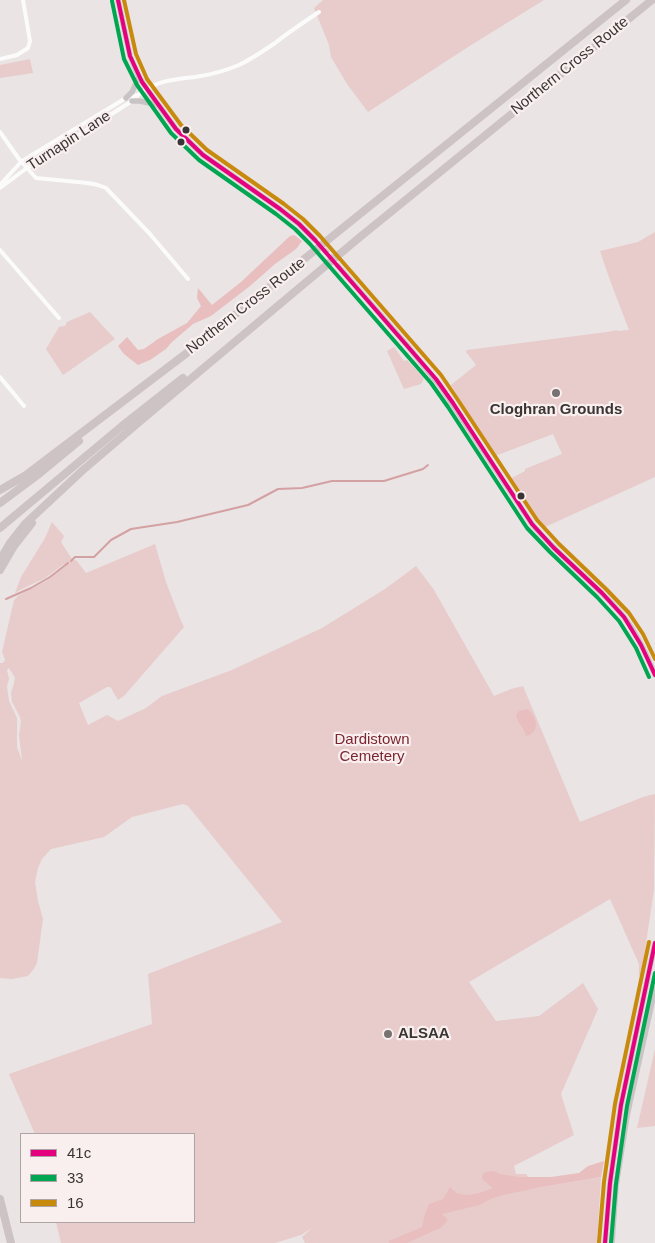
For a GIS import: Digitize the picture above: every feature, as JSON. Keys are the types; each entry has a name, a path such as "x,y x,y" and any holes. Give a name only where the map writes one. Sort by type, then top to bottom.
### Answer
{"highway":[{"name":"Northern Cross Route","path":"0,490 26,474 196,346 626,0"},
{"name":"Northern Cross Route","path":"326,265 652,0"},
{"path":"0,560 25,524 83,470 326,265"},
{"path":"0,528 122,426 326,265"},
{"path":"0,503 39,474 196,346"},
{"path":"0,509 39,474"},
{"path":"0,570 14,546 40,511"},
{"path":"0,1199 10,1243"},
{"path":"0,1214 10,1243"}],"main road":[{"path":"118,0 130,56 139,77 176,129 203,155 280,209 315,240"},
{"path":"139,77 129,99 158,105"},
{"path":"338,266 441,386 532,524 624,618 642,647 655,675"},
{"path":"605,1243 610,1183 617,1134 655,943"},
{"path":"612,1243 616,1186 625,1125 655,989"}],"street":[{"path":"0,60 18,55 28,48 30,41 23,0"},
{"name":"Turnapin Lane","path":"0,186 21,162 147,89 164,81 204,75 227,70 239,65 257,55 319,12"},
{"name":"Turnapin Lane","path":"0,186 129,99"},
{"path":"0,132 21,162 36,178 88,183 106,188 150,234 188,279"},
{"path":"0,250 59,318"},
{"path":"0,377 24,406"}],"green space":[{"path":"323,0 544,0 368,112 347,84 331,57 329,45 314,8"},
{"path":"30,59 33,73 0,78 0,65"},
{"path":"655,232 655,477 545,527 531,511 510,479 525,471 525,469 562,454 553,434 495,456 451,385 476,365 466,352 467,350 629,330 600,251 638,242"},
{"path":"90,312 115,339 63,375 46,349 59,327 65,326 67,322"},
{"path":"394,347 404,361 407,360 424,378 421,384 404,389 387,351"},
{"name":"Dardistown Cemetery","path":"52,522 64,536 61,542 72,559 77,561 86,573 155,544 166,582 184,627 124,696 118,700 111,688 107,687 79,703 88,725 107,715 118,721 146,708 162,696 232,670 322,628 385,589 416,566 434,590 494,696 523,686 580,822 655,794 654,890 641,976 639,976 639,964 610,899 469,982 496,1021 539,1016 583,983 598,1009 561,1094 574,1135 514,1166 516,1174 526,1174 536,1188 601,1177 597,1243 305,1243 302,1237 312,1228 301,1235 275,1243 61,1243 56,1223 195,1223 195,1133 35,1133 9,1074 152,1024 148,974 282,922 188,806 183,804 132,817 104,837 51,849 42,859 35,882 43,919 37,963 28,976 12,979 0,978 0,663 3,663 5,660 2,652 14,600 46,581 67,564 64,564 45,578 15,593 21,577 45,538","holes":["9,668 15,678 11,693 12,702 21,722 19,735 22,761 17,747 17,718 9,701 7,686 9,679 7,670"]},
{"path":"655,1049 655,1126 637,1128"}],"shaded area":[{"path":"294,235 302,241 296,249 211,316 193,324 166,349 150,360 138,365 124,354 118,346 127,337 138,350 144,349 187,323 201,306 197,298 198,288 212,305 241,282 290,236"},
{"path":"528,709 534,716 536,728 531,734 526,736 516,716 519,711"},
{"path":"604,1161 601,1177 536,1188 493,1198 479,1205 442,1214 448,1220 442,1227 407,1243 389,1243 389,1241 422,1227 429,1204 443,1199 450,1187 456,1193 466,1195 493,1188 482,1179 482,1175 486,1172 494,1171 500,1174 519,1177 551,1177 579,1173 588,1166"}],"waterway":[{"path":"71,561 75,557 94,557 111,540 131,529 177,522 248,505 278,489 302,488 332,481 384,481 423,469 428,465"},
{"path":"6,599 50,577 68,563"}],"tunnel":[{"path":"318,243 335,262"}],"transit line":[{"name":"41c","path":"118,0 130,56 142,82 176,129 203,155 280,209 315,240 436,379 532,524 624,617 641,645 655,675"},
{"name":"16","path":"124,0 136,54 147,79 181,125 207,150 284,204 320,236 441,375 537,520 629,613 643,634 655,659"},
{"name":"33","path":"112,1 124,59 137,85 171,133 199,160 276,214 310,244 431,383 527,528 619,621 636,648 649,677"},
{"name":"16","path":"599,1242 604,1182 615,1104 649,942"},
{"name":"41c","path":"605,1243 610,1183 621,1105 655,943"},
{"name":"33","path":"611,1243 616,1184 627,1106 655,973"}],"place":[{"name":"Cloghran Grounds","path":"556,393"},
{"name":"ALSAA","path":"388,1034"}]}
